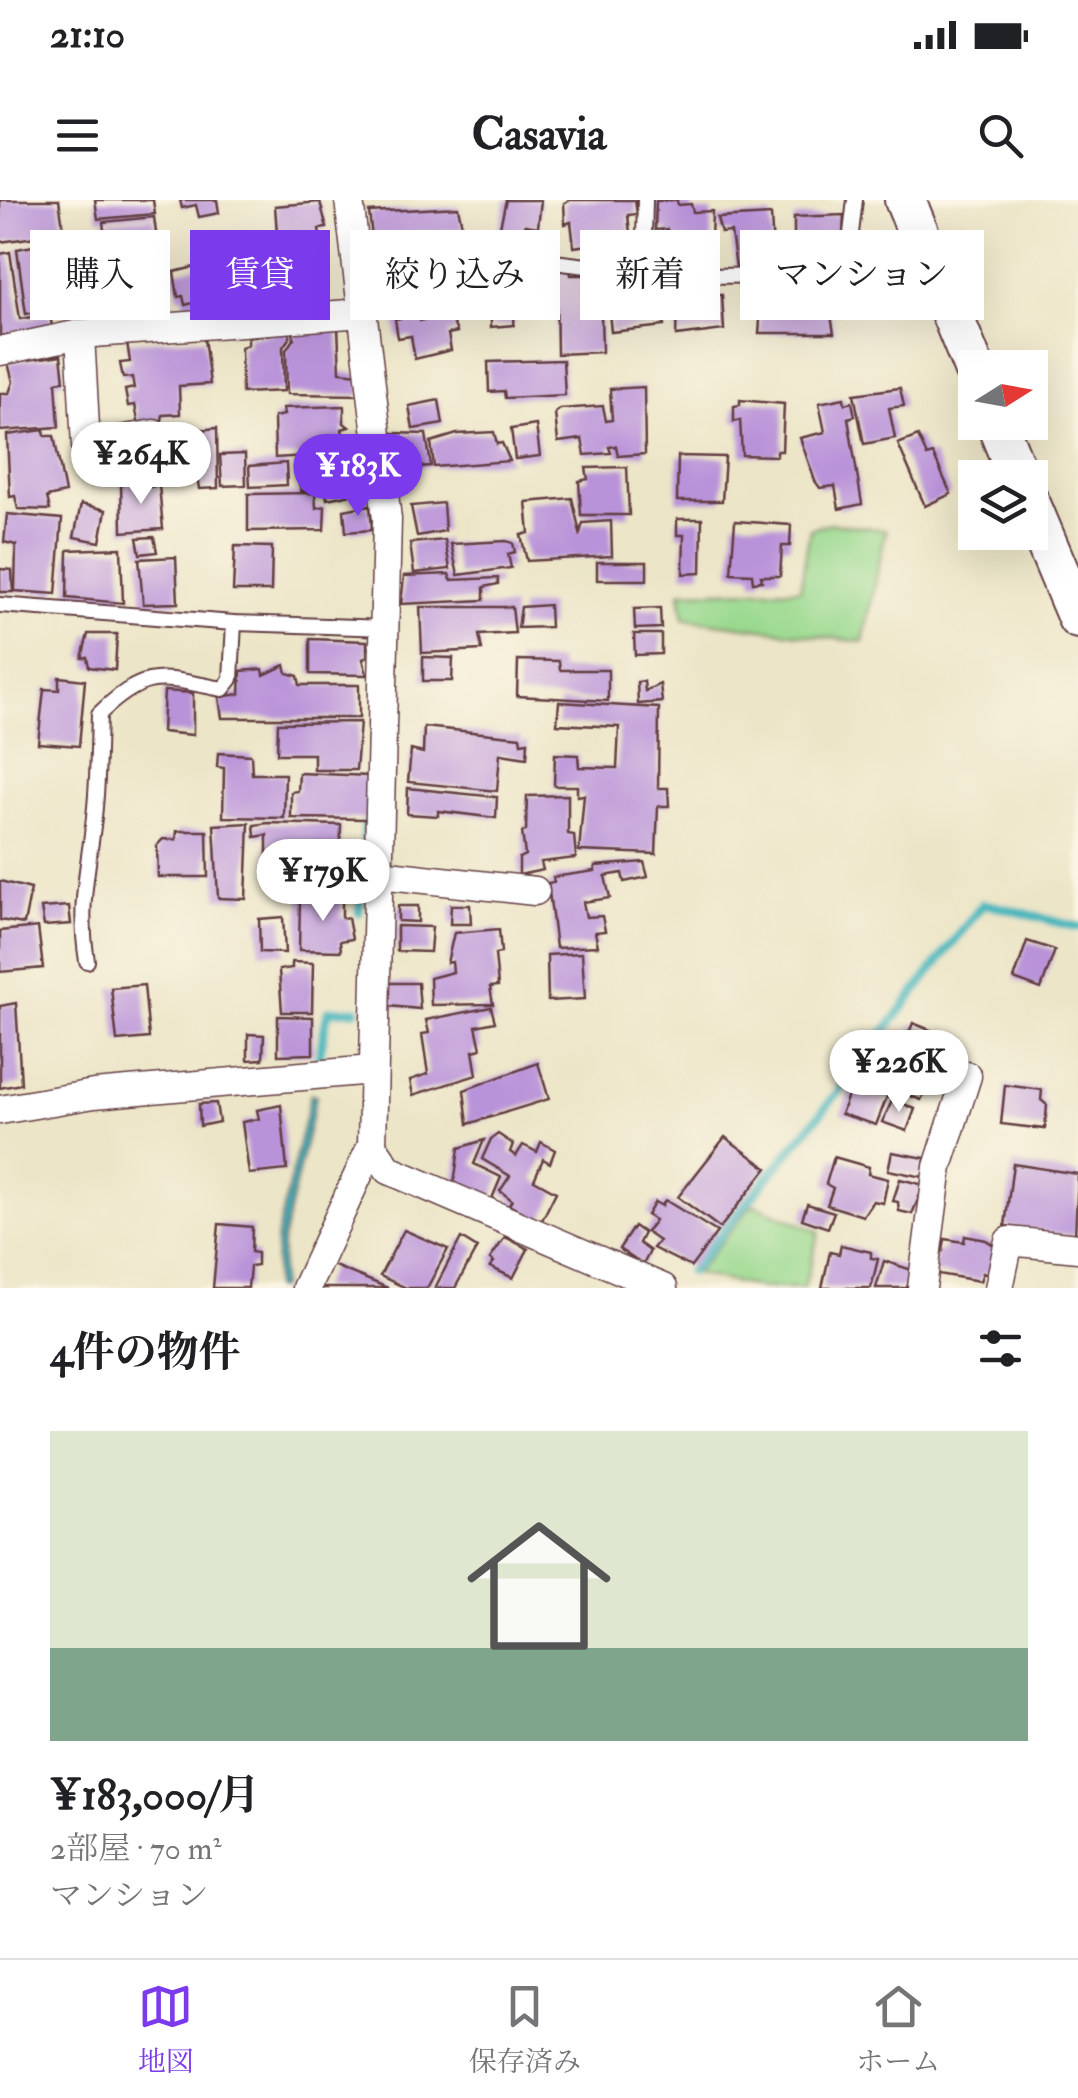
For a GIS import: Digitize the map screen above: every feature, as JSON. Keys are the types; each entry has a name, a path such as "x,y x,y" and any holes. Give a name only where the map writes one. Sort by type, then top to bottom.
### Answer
{"main road":[{"path":"905,200 967,350"},
{"path":"1048,547 1078,618"}],"street":[{"path":"349,200 354,230"},
{"path":"0,351 80,334 350,314"},
{"path":"306,1288 372,1145 388,628 387,519 364,320"},
{"path":"80,334 86,446 154,434"},
{"path":"378,874 535,891"},
{"path":"0,1110 94,1094 372,1070"},
{"path":"922,1288 938,1167 967,1076"},
{"path":"372,1145 388,1170 663,1288"},
{"path":"998,1288 1009,1242 1078,1248"}],"lane":[{"path":"644,230 645,200"},
{"path":"720,274 846,275 855,200"},
{"path":"0,605 234,623 388,628"},
{"path":"87,961 80,922 84,865 95,810 100,714 127,687 156,677 223,688 232,679 234,623"}],"green space":[{"path":"830,523 886,530 863,642 684,619 680,592 800,589 810,529"},
{"path":"753,1204 819,1232 804,1288 761,1288 695,1274"}],"water":[{"path":"311,1094 316,1096 282,1241 280,1288 274,1288 277,1236"}],"building":[{"path":"0,200 59,200 64,230 30,230 30,238 0,242"},
{"path":"95,200 153,200 155,214 98,219"},
{"path":"180,200 217,200 219,213 199,217 196,205 182,208"},
{"path":"506,200 541,200 538,227 499,230"},
{"path":"635,200 637,214 628,215 630,230 580,230 580,246 574,247 571,222 565,224 564,203"},
{"path":"677,200 678,205 691,204 693,212 712,211 711,230 655,230 656,201"},
{"path":"320,202 327,228 277,230 275,206"},
{"path":"458,207 463,230 371,230 369,212"},
{"path":"771,215 772,230 740,230 740,268 736,268 731,232 721,233 717,218"},
{"path":"844,215 843,230 794,230 794,217"},
{"path":"154,217 156,230 104,230 103,222"},
{"path":"30,247 30,313 26,314 17,249"},
{"path":"10,252 20,319 51,320 52,327 0,336 0,254"},
{"path":"190,268 190,304 185,305 183,296 178,297 174,272"},
{"path":"570,269 571,275 580,275 580,320 601,320 602,352 557,354 560,270"},
{"path":"722,295 724,330 676,336 677,320 720,320"},
{"path":"395,320 452,320 457,332 448,334 451,350 415,359 411,336 398,338"},
{"path":"491,320 514,320 514,325 491,327"},
{"path":"610,320 663,320 664,326 611,332"},
{"path":"760,320 832,320 834,333 759,333"},
{"path":"292,327 338,327 340,372 358,374 362,395 287,394 286,350 294,338"},
{"path":"273,329 289,330 290,337 283,347 284,391 242,393 241,347 248,345 248,337 271,334"},
{"path":"204,338 210,384 179,386 180,414 163,415 161,424 139,426 135,405 128,406 125,390 134,388 132,377 123,378 120,363 130,362 127,342"},
{"path":"61,355 64,381 56,382 59,427 0,431 0,393 9,393 13,382 8,363"},
{"path":"563,360 565,395 505,398 504,391 489,392 488,362"},
{"path":"644,387 645,454 618,456 616,446 609,447 611,453 585,455 582,439 558,442 555,413 560,409 603,406 606,421 612,420 610,389"},
{"path":"900,388 904,406 889,408 895,438 864,444 854,394"},
{"path":"844,398 845,404 852,402 855,416 848,418 862,504 839,509 835,486 820,488 800,438 825,432 819,403"},
{"path":"439,400 443,424 413,429 409,406"},
{"path":"740,400 784,404 782,451 777,451 777,456 742,455 740,420 734,422 734,406 740,405"},
{"path":"344,406 344,423 349,427 342,429 344,439 339,440 338,454 275,458 274,417 284,415 283,408"},
{"path":"536,425 540,456 515,459 511,429"},
{"path":"217,428 218,488 199,489 198,482 170,485 163,434"},
{"path":"44,430 45,436 54,436 65,493 47,497 50,510 18,509 15,496 10,497 7,435"},
{"path":"494,432 497,444 502,443 510,461 434,467 431,442 457,434"},
{"path":"393,433 426,434 431,466 397,469"},
{"path":"918,436 927,456 933,454 951,494 925,506 898,444"},
{"path":"245,454 246,485 222,486 220,455"},
{"path":"678,456 725,457 722,501 677,501"},
{"path":"350,457 362,492 327,499 325,487 301,491 295,466"},
{"path":"286,463 287,485 250,487 249,466"},
{"path":"627,467 629,515 581,515 579,481 588,479 586,468"},
{"path":"148,480 150,487 159,485 163,529 122,532 121,481"},
{"path":"315,493 316,508 325,506 324,530 248,531 248,494"},
{"path":"572,498 580,533 583,523 611,521 612,556 527,561 521,535 529,533 526,502"},
{"path":"443,503 445,531 417,536 411,506"},
{"path":"81,504 106,510 100,542 74,537"},
{"path":"370,505 372,530 346,532 344,510"},
{"path":"7,514 62,519 56,594 15,591 16,545 4,542"},
{"path":"677,519 702,519 701,573 683,574 684,535 677,535"},
{"path":"735,521 791,525 790,546 782,546 780,576 761,576 762,581 753,582 752,574 731,573"},
{"path":"154,537 157,552 140,554 137,538"},
{"path":"445,540 450,569 414,573 410,543"},
{"path":"513,543 515,552 508,554 511,568 458,575 451,544"},
{"path":"235,546 272,547 271,591 233,591"},
{"path":"121,548 123,603 67,598 68,550"},
{"path":"176,557 178,603 143,604 139,559"},
{"path":"597,562 647,562 647,580 597,580"},
{"path":"0,569 12,570 13,592 0,592"},
{"path":"449,574 451,580 498,578 498,584 484,587 484,600 401,604 404,576"},
{"path":"549,605 550,627 518,628 521,607"},
{"path":"420,607 512,607 515,633 479,635 482,650 422,653"},
{"path":"660,608 661,628 635,629 634,609"},
{"path":"88,634 117,634 115,670 89,667 87,657 82,658"},
{"path":"634,634 661,634 661,654 635,655"},
{"path":"310,639 367,641 367,657 363,659 367,675 310,674"},
{"path":"423,657 453,658 452,681 423,681"},
{"path":"518,660 559,661 560,670 608,670 608,701 517,696"},
{"path":"285,665 287,673 298,676 300,685 359,685 359,718 222,718 219,697 240,694 241,671 263,669 264,675"},
{"path":"59,677 85,680 79,746 38,743 44,689 59,690"},
{"path":"644,681 645,691 660,684 662,702 638,704 637,682"},
{"path":"164,691 193,693 193,735 162,732"},
{"path":"559,702 659,708 658,788 668,788 669,806 658,806 656,854 579,851 584,795 577,796 577,786 554,786 555,754 578,755 579,767 617,768 619,727 557,724"},
{"path":"360,722 356,770 314,770 314,754 277,754 278,723"},
{"path":"424,727 520,737 521,743 528,742 527,758 500,754 497,791 408,782 411,750 423,753"},
{"path":"218,753 251,755 252,774 285,774 284,818 223,817 224,768 217,767"},
{"path":"299,773 369,776 368,819 291,818 291,792 298,791"},
{"path":"408,788 497,797 496,818 438,811 438,816 407,814"},
{"path":"568,795 568,834 574,835 576,858 541,862 543,870 519,875 519,858 525,855 522,832 526,831 527,796"},
{"path":"249,823 246,899 218,898 214,825"},
{"path":"254,825 341,825 340,857 308,857 291,866 267,866 267,835 255,837"},
{"path":"177,831 207,831 208,877 158,877 157,845 163,839 176,840"},
{"path":"644,862 648,877 624,882 622,873 605,876 610,898 583,902 586,917 602,916 605,931 595,932 598,946 556,948 548,883 554,882 553,877 595,871 595,866"},
{"path":"0,881 31,889 24,924 0,920"},
{"path":"342,896 342,918 348,918 352,939 340,941 341,951 299,950 300,898"},
{"path":"451,905 470,905 471,924 450,924"},
{"path":"69,906 71,924 44,926 41,908"},
{"path":"398,906 418,906 418,922 398,921"},
{"path":"283,917 285,953 260,952 259,919"},
{"path":"397,926 432,927 430,952 397,951"},
{"path":"38,927 43,968 0,972 0,931"},
{"path":"499,929 501,953 495,954 498,986 490,987 493,1004 431,1005 430,978 453,972 452,962 447,963 454,933"},
{"path":"1027,941 1055,950 1041,989 1014,979"},
{"path":"582,953 585,999 548,1001 547,955"},
{"path":"292,962 313,963 312,1012 282,1012 279,970 292,968"},
{"path":"389,983 418,983 420,1009 389,1006"},
{"path":"144,985 149,1038 117,1041 111,988"},
{"path":"16,1003 21,1084 0,1088 0,1006"},
{"path":"491,1007 495,1022 476,1026 481,1049 473,1051 477,1075 413,1095 410,1080 428,1074 422,1034 429,1033 426,1020"},
{"path":"278,1016 313,1017 313,1054 278,1055"},
{"path":"913,1023 952,1039 942,1064 933,1060 928,1069 934,1076 921,1100 881,1085 892,1062 897,1062"},
{"path":"248,1034 264,1035 263,1059 248,1060"},
{"path":"538,1063 549,1099 468,1124 464,1090"},
{"path":"853,1082 888,1094 876,1125 841,1114"},
{"path":"1005,1085 1042,1090 1041,1100 1047,1105 1045,1129 1001,1124"},
{"path":"893,1099 915,1109 907,1131 882,1122"},
{"path":"216,1103 219,1122 200,1126 199,1104"},
{"path":"281,1105 287,1170 249,1174 242,1122 259,1119 257,1110"},
{"path":"498,1134 513,1144 510,1152 516,1156 523,1145 537,1152 541,1142 555,1150 550,1163 543,1159 534,1180 556,1192 541,1222 509,1205 512,1200 500,1191 510,1176 482,1159 491,1139"},
{"path":"725,1137 767,1168 720,1228 678,1197"},
{"path":"484,1140 474,1164 501,1177 491,1201 454,1184 459,1148"},
{"path":"892,1152 925,1158 923,1177 888,1170"},
{"path":"834,1157 869,1167 868,1174 888,1179 883,1203 873,1201 863,1216 827,1205 833,1188 826,1184"},
{"path":"1013,1164 1078,1174 1075,1236 1005,1226"},
{"path":"900,1179 924,1185 912,1214 899,1211 898,1202 893,1201"},
{"path":"665,1200 717,1232 691,1267 653,1248 659,1241 646,1232 655,1220 647,1215 655,1202 662,1206"},
{"path":"807,1204 834,1212 828,1228 802,1219"},
{"path":"219,1224 252,1227 251,1252 257,1253 257,1265 250,1266 248,1288 213,1288"},
{"path":"634,1226 644,1233 639,1243 650,1251 643,1265 619,1249"},
{"path":"404,1230 448,1249 427,1288 406,1288 380,1276"},
{"path":"965,1236 986,1240 998,1248 994,1277 983,1273 980,1281 933,1273 937,1251 943,1251 945,1239 964,1242"},
{"path":"505,1237 528,1249 513,1278 490,1267 494,1262 490,1259"},
{"path":"461,1238 477,1248 455,1288 435,1288"},
{"path":"841,1245 871,1252 871,1258 878,1259 871,1288 822,1288 830,1252 839,1254"},
{"path":"884,1261 912,1270 907,1288 876,1288"},
{"path":"332,1265 388,1288 321,1288"}],"waterway":[{"path":"363,876 365,826"},
{"path":"359,912 361,896"},
{"path":"690,1272 831,1101 983,904 1078,927"},
{"path":"319,1058 328,1011 356,1010"}]}
